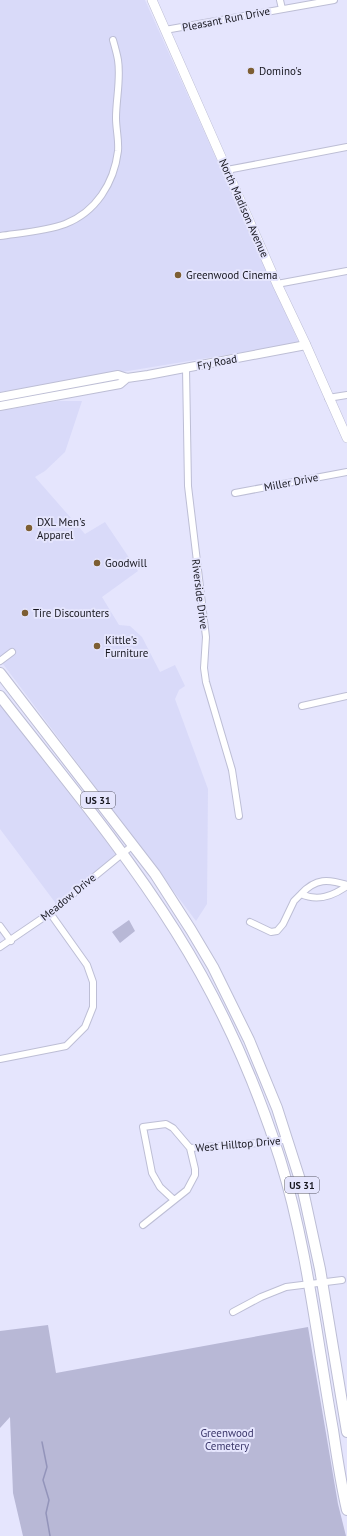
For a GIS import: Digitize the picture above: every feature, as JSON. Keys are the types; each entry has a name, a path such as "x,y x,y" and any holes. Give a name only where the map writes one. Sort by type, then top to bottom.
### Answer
{"main road":[{"name":"North Madison Avenue","path":"152,0 277,284 347,438"},
{"name":"US 31","path":"0,673 155,874 191,930 212,967 249,1040 277,1108 302,1186 322,1283 346,1416 347,1432"},
{"name":"US 31","path":"0,696 140,878 182,943 203,979 224,1019 239,1054 267,1121 293,1210 308,1285 347,1510"}],"street":[{"path":"280,0 282,9"},
{"name":"Pleasant Run Drive","path":"165,30 334,0"},
{"path":"0,236 58,226 73,220 81,216 95,204 109,184 114,170 118,148 116,112 118,61 113,40"},
{"path":"227,170 347,147"},
{"path":"277,284 347,271"},
{"name":"Fry Road","path":"0,397 118,375 127,378 186,368 306,345"},
{"name":"Riverside Drive","path":"186,368 188,486 206,636 205,674 206,682 232,770 239,816"},
{"name":"Fry Road","path":"0,406 120,384 127,378"},
{"path":"328,398 347,395"},
{"name":"Miller Drive","path":"235,493 347,472"},
{"path":"0,661 12,652"},
{"path":"302,706 347,696"},
{"name":"Meadow Drive","path":"0,947 50,913 133,845"},
{"path":"250,922 271,932 277,931 284,924 294,901 301,894 320,881 334,881 347,886 340,892 329,897 317,898 301,894"},
{"path":"0,1060 66,1046 85,1028 93,1007 93,982 87,965 50,913"},
{"path":"0,926 11,940"},
{"name":"West Hilltop Drive","path":"143,1225 187,1190 195,1175 190,1148 170,1125 166,1124 143,1127 152,1173 160,1187 174,1200"},
{"name":"West Hilltop Drive","path":"190,1148 273,1142 287,1139"},
{"path":"233,1312 261,1297 286,1287 342,1280"},
{"path":"331,1421 346,1416"}],"shaded area":[{"path":"0,0 145,0 299,343 0,392"},
{"path":"58,401 82,401 65,452 45,471 35,477 85,534 105,522 138,571 102,597 119,625 130,626 142,637 160,672 175,665 185,686 179,690 175,699 208,789 207,904 196,921 0,660 0,411"},
{"path":"0,704 116,854 57,905 0,829"}],"green space":[{"path":"129,920 135,931 120,943 112,932"},
{"name":"Greenwood Cemetery","path":"48,1325 56,1373 308,1327 338,1504 346,1536 23,1536 13,1493 10,1417 0,1428 0,1331"}],"waterway":[{"path":"42,1442 47,1467 43,1480 49,1500 46,1513 50,1536"}],"place":[{"name":"Domino's","path":"251,71"},
{"name":"Greenwood Cinema","path":"178,275"},
{"name":"DXL Men's Apparel","path":"29,528"},
{"name":"Goodwill","path":"97,563"},
{"name":"Tire Discounters","path":"25,613"},
{"name":"Kittle's Furniture","path":"97,646"}]}
